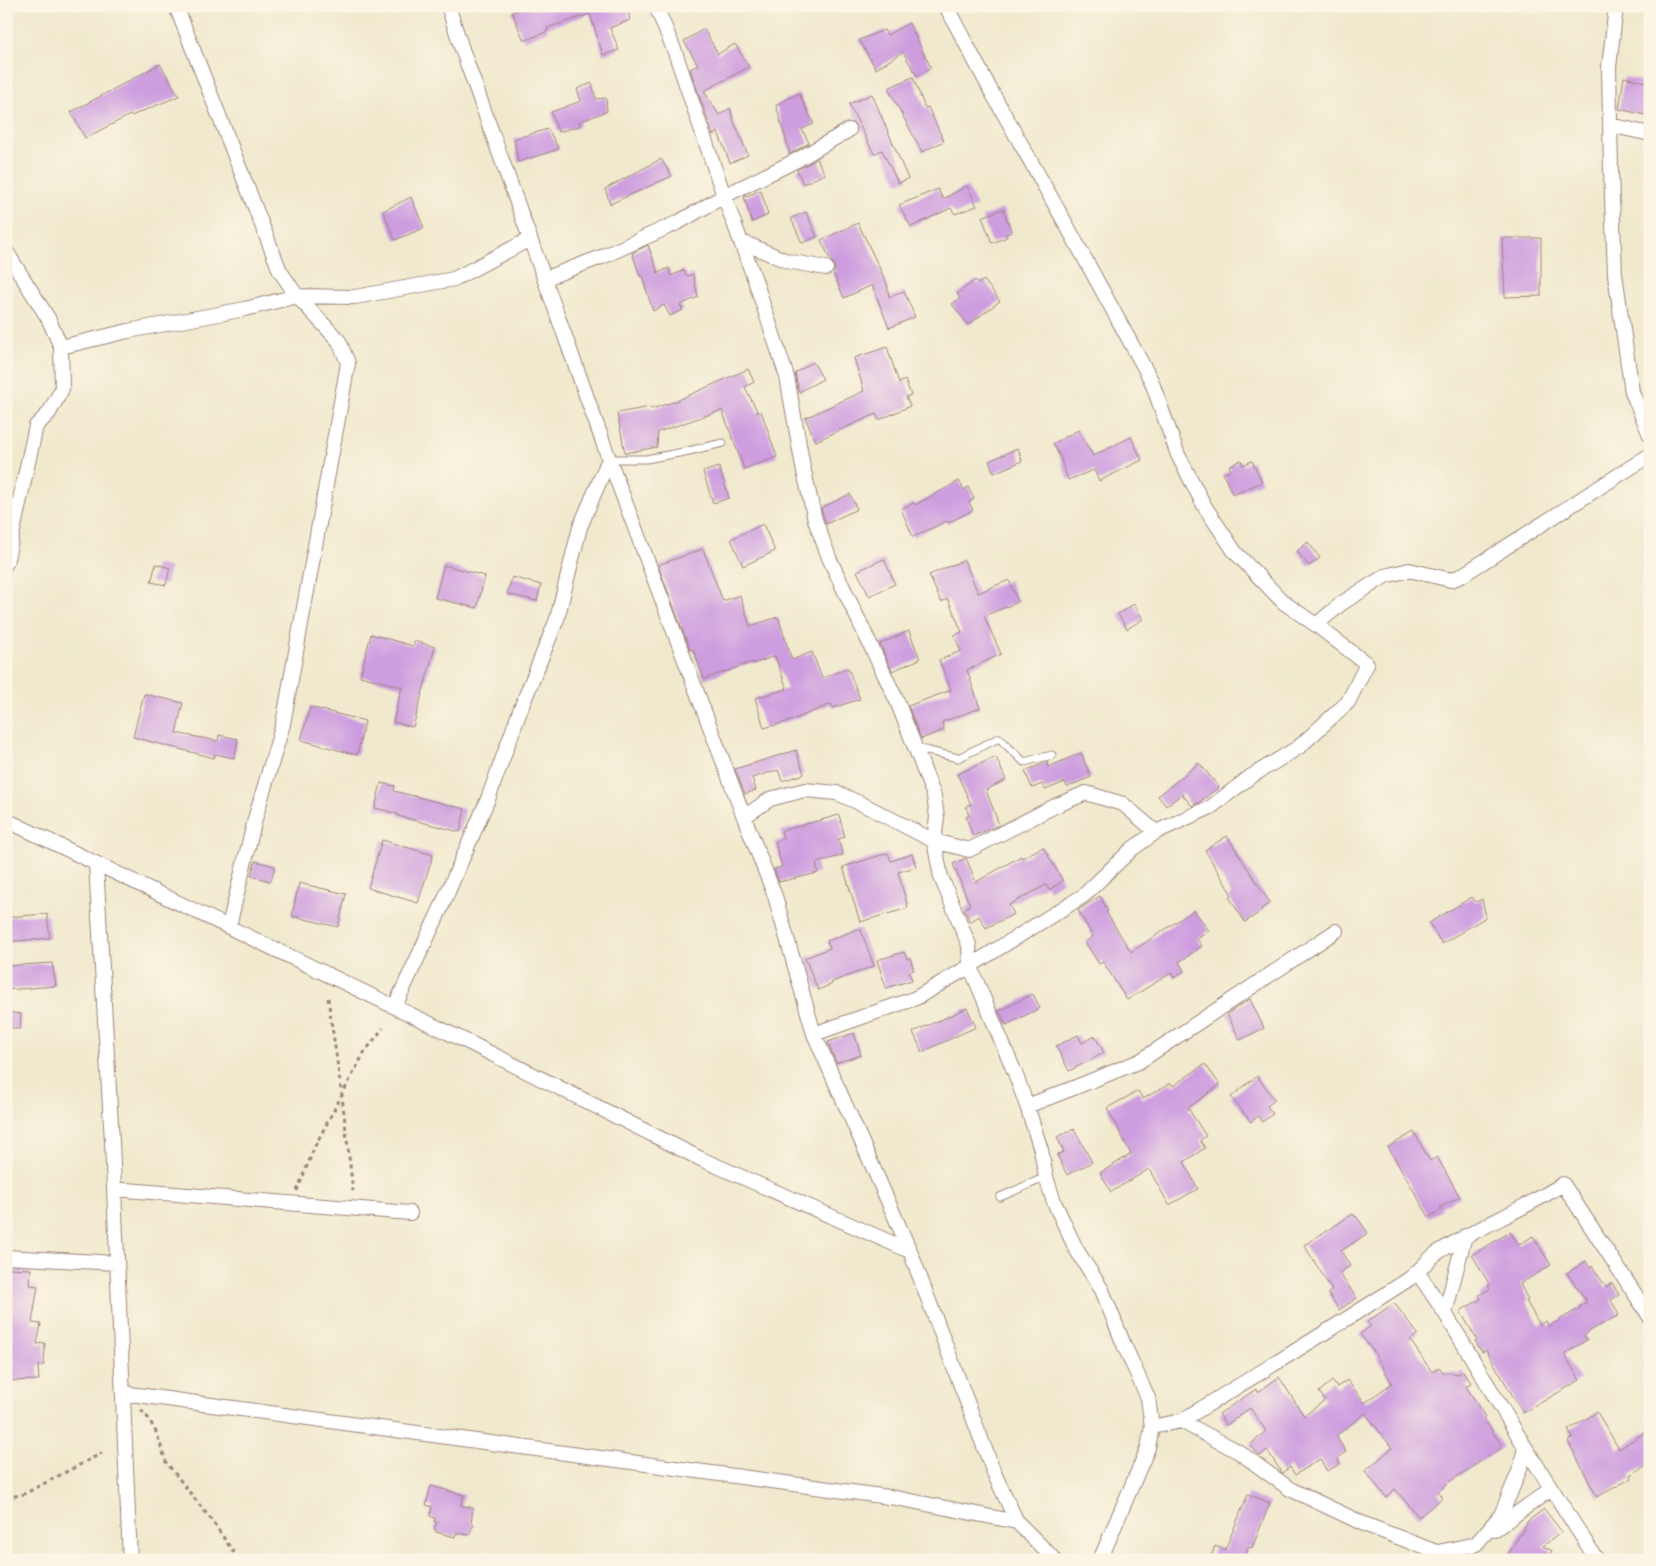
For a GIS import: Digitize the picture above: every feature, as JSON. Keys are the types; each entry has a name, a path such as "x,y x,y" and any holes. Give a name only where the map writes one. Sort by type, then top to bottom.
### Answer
{"street":[{"path":"176,6 280,271 297,296 339,341 348,362 283,724 255,820 229,926"},
{"path":"448,6 609,459 775,896 814,1034 910,1251 994,1473 1016,1522 1055,1560"},
{"path":"656,6 675,52 787,377 803,467 815,520 830,560 897,701 934,796 937,817 934,841 941,877 969,945 970,966 1027,1106 1042,1150 1046,1177 1054,1202 1076,1249 1102,1290 1148,1398 1152,1427 1148,1448 1100,1560"},
{"path":"814,1034 916,998 1083,896 1132,849 1156,832 1212,807 1250,778 1299,747 1348,702 1367,664 1283,602 1235,552 1205,507 1178,455 1151,380 946,6"},
{"path":"1616,6 1609,67 1615,274 1632,392 1650,435"},
{"path":"1610,125 1650,134"},
{"path":"544,279 604,256 671,226 849,130"},
{"path":"61,347 128,330 245,309 297,296 355,297 454,279 530,239"},
{"path":"740,241 787,262 826,268"},
{"path":"6,252 48,318 61,347 62,389 49,413 36,426 6,563"},
{"path":"1316,625 1342,603 1385,576 1409,570 1451,580 1461,576 1650,455"},
{"path":"395,1006 441,908 488,799 521,708 558,619 580,527 609,459"},
{"path":"744,817 770,799 788,794 805,790 836,793 864,805 934,841 970,850 1055,806 1086,793 1123,804 1156,832"},
{"path":"6,820 395,1006 701,1159 910,1251"},
{"path":"96,864 114,1189 130,1560"},
{"path":"1027,1106 1140,1061 1336,931"},
{"path":"1152,1427 1181,1421 1418,1273 1434,1255 1465,1236 1544,1197 1563,1184 1650,1317"},
{"path":"114,1189 410,1213"},
{"path":"1445,1313 1465,1236"},
{"path":"6,1257 117,1263"},
{"path":"1418,1273 1445,1313 1525,1447 1597,1560"},
{"path":"123,1393 896,1498 1016,1522"},
{"path":"1181,1421 1239,1452 1290,1489 1364,1524 1457,1560"},
{"path":"1476,1544 1501,1515 1520,1469 1525,1447"},
{"path":"1438,1552 1476,1544 1552,1488"}],"lane":[{"path":"609,459 646,459 722,443"},
{"path":"915,748 958,758 999,738 1024,762 1052,755"},
{"path":"1000,1197 1046,1177"}],"path":[{"path":"328,998 353,1191"},
{"path":"296,1193 315,1146 364,1053 383,1028"},
{"path":"137,1405 149,1419 157,1434 166,1462 212,1522 236,1556 236,1560"},
{"path":"6,1498 24,1494 102,1453"}],"building":[{"path":"526,6 612,6 615,12 627,8 630,20 610,28 619,50 603,55 590,14 547,28 548,31 524,41 512,12"},
{"path":"909,23 931,68 917,76 903,52 876,69 859,40 884,30 887,35"},
{"path":"704,29 718,54 735,44 749,67 704,91 719,115 730,108 748,155 730,163 718,132 713,135 690,69 698,65 684,41"},
{"path":"160,64 179,96 130,115 85,138 71,112"},
{"path":"913,77 925,108 928,107 944,141 922,152 888,88"},
{"path":"1624,77 1650,83 1650,116 1619,109"},
{"path":"592,83 596,99 606,98 607,111 579,122 580,126 558,132 551,112 581,101 577,89"},
{"path":"799,93 814,124 802,129 809,143 790,154 776,105"},
{"path":"872,94 908,179 898,183 882,150 874,154 849,104"},
{"path":"548,129 559,149 518,162 514,139"},
{"path":"661,159 672,176 610,204 605,189"},
{"path":"817,159 825,174 803,184 797,170"},
{"path":"967,186 977,206 955,214 951,208 911,227 899,205 938,189 943,199"},
{"path":"761,190 768,215 752,222 744,197"},
{"path":"411,197 424,228 395,240 383,211"},
{"path":"1003,209 1012,232 1006,234 1007,237 992,243 982,217"},
{"path":"806,212 817,237 802,243 791,218"},
{"path":"858,223 887,284 889,297 904,291 915,317 889,328 872,285 844,298 833,273 835,271 834,265 821,240"},
{"path":"1502,238 1541,238 1541,296 1505,297"},
{"path":"648,245 658,273 669,268 671,276 684,270 687,276 693,274 698,297 680,305 683,310 670,316 664,305 653,311 642,276 640,276 632,253"},
{"path":"975,280 978,284 984,280 1000,301 968,325 952,304 960,298 957,294"},
{"path":"887,347 899,383 905,380 911,395 906,397 910,406 879,420 876,414 816,441 805,418 864,391 854,358"},
{"path":"813,362 823,379 799,392 795,373"},
{"path":"748,369 754,382 745,387 758,413 761,411 777,457 744,469 722,410 658,432 657,447 625,453 617,413 650,407 651,409 676,401"},
{"path":"1078,430 1093,456 1131,437 1142,460 1099,481 1094,470 1068,480 1053,444"},
{"path":"1018,448 1022,461 994,473 989,461"},
{"path":"1241,460 1243,465 1252,461 1262,482 1233,495 1223,474 1231,470 1229,466"},
{"path":"719,467 729,498 713,503 703,472"},
{"path":"959,481 964,490 968,487 974,499 969,502 973,510 948,523 947,521 913,537 901,509 914,503 915,505"},
{"path":"850,494 857,509 826,524 821,508"},
{"path":"763,524 775,551 743,566 731,539"},
{"path":"1308,542 1320,558 1309,566 1297,551"},
{"path":"703,549 723,601 740,595 750,626 778,617 792,660 812,652 822,678 848,668 860,699 833,708 831,704 790,721 764,728 755,698 787,689 775,656 704,679 693,649 690,650 658,565"},
{"path":"884,559 895,584 869,596 857,571"},
{"path":"964,560 978,593 1009,580 1018,602 984,616 1001,654 967,670 980,708 942,722 944,730 921,739 908,706 951,690 939,660 961,651 954,635 962,632 948,599 941,602 929,575"},
{"path":"156,564 170,568 166,585 151,582"},
{"path":"444,565 485,576 477,608 435,598"},
{"path":"512,577 541,585 537,601 507,594"},
{"path":"1134,604 1143,619 1127,629 1118,614"},
{"path":"909,631 920,659 892,671 880,644"},
{"path":"371,634 413,646 415,641 435,647 413,727 393,722 402,687 360,676"},
{"path":"144,694 183,703 176,733 218,741 219,735 238,739 234,758 215,754 214,758 133,737"},
{"path":"310,707 365,721 357,755 301,740"},
{"path":"796,750 804,774 782,781 778,770 752,778 756,790 745,794 735,769"},
{"path":"1081,753 1091,777 1067,787 1065,782 1045,790 1042,784 1032,788 1025,771 1047,762 1048,767"},
{"path":"996,757 1006,780 986,790 999,825 973,836 966,817 969,816 966,806 971,804 957,774"},
{"path":"1199,763 1219,787 1192,806 1182,794 1166,806 1158,796"},
{"path":"381,783 395,786 394,791 465,809 460,832 375,808"},
{"path":"839,815 845,837 838,839 843,855 816,863 818,873 779,882 774,869 782,867 775,842 783,839 781,831"},
{"path":"1227,836 1270,903 1261,909 1262,911 1245,922 1229,897 1232,895 1205,850"},
{"path":"382,840 433,855 418,903 368,888"},
{"path":"1043,847 1063,881 1049,890 1046,885 1009,905 1014,914 986,928 979,916 970,922 964,909 970,905 953,864 966,858 976,882 1021,856 1022,858"},
{"path":"888,853 891,861 912,854 916,867 898,872 908,908 860,922 843,867"},
{"path":"255,861 275,866 271,881 251,876"},
{"path":"299,883 346,894 338,927 292,916"},
{"path":"1100,896 1108,911 1106,912 1131,952 1194,910 1209,931 1197,939 1202,946 1179,962 1184,971 1174,978 1171,973 1127,1000 1103,962 1099,964 1085,942 1093,937 1078,910"},
{"path":"1472,897 1476,902 1482,899 1486,917 1442,944 1429,923"},
{"path":"47,914 50,938 6,942 6,917"},
{"path":"860,928 874,966 832,982 832,984 818,990 805,958 830,948 827,941"},
{"path":"904,952 907,959 910,958 914,970 909,972 912,980 886,988 877,960"},
{"path":"52,963 56,986 6,990 6,966"},
{"path":"1033,994 1040,1008 1006,1025 999,1011"},
{"path":"1250,999 1264,1028 1240,1040 1227,1014"},
{"path":"967,1008 976,1027 922,1052 913,1032"},
{"path":"6,1012 21,1014 20,1029 6,1027"},
{"path":"854,1033 861,1055 836,1063 828,1042"},
{"path":"1078,1035 1082,1043 1095,1036 1104,1053 1069,1071 1056,1046"},
{"path":"1205,1064 1220,1085 1188,1108 1206,1136 1200,1140 1205,1148 1184,1162 1198,1189 1169,1205 1149,1169 1111,1192 1100,1173 1131,1154 1107,1108 1138,1091 1143,1099 1171,1083 1173,1086"},
{"path":"1257,1076 1275,1100 1267,1106 1273,1114 1262,1122 1258,1116 1251,1122 1231,1097"},
{"path":"1074,1129 1092,1162 1067,1175 1057,1155 1064,1152 1057,1137"},
{"path":"1414,1132 1430,1161 1437,1157 1460,1197 1440,1207 1442,1210 1429,1217 1388,1147"},
{"path":"1353,1214 1368,1233 1341,1251 1350,1266 1339,1273 1357,1298 1339,1310 1328,1293 1332,1290 1304,1245"},
{"path":"1510,1232 1519,1245 1533,1236 1551,1265 1520,1284 1528,1300 1526,1301 1540,1325 1546,1321 1549,1326 1587,1302 1567,1273 1586,1261 1590,1268 1592,1266 1606,1287 1612,1283 1619,1295 1611,1300 1619,1315 1590,1331 1584,1336 1587,1340 1564,1354 1580,1380 1523,1413 1486,1350 1482,1352 1475,1341 1477,1340 1460,1311 1481,1299 1479,1295 1490,1289 1488,1286 1490,1285 1472,1255"},
{"path":"6,1268 31,1269 30,1285 38,1286 32,1323 41,1324 37,1344 45,1343 44,1365 38,1366 39,1380 6,1381"},
{"path":"1394,1303 1418,1334 1410,1340 1432,1372 1439,1367 1443,1372 1459,1374 1463,1371 1471,1383 1466,1386 1485,1417 1483,1418 1503,1447 1449,1482 1438,1492 1442,1498 1419,1517 1395,1489 1386,1497 1365,1471 1392,1448 1365,1413 1336,1436 1346,1452 1337,1458 1340,1464 1327,1471 1320,1459 1295,1475 1290,1467 1282,1473 1267,1450 1260,1456 1250,1445 1266,1431 1250,1408 1226,1425 1219,1414 1256,1389 1258,1392 1279,1377 1304,1416 1325,1400 1319,1392 1332,1381 1337,1387 1347,1380 1365,1403 1392,1383 1374,1352 1360,1334 1371,1326 1367,1322"},
{"path":"1597,1412 1619,1449 1650,1429 1650,1463 1630,1475 1632,1478 1597,1497 1568,1441 1573,1438 1568,1430"},
{"path":"431,1486 464,1495 461,1505 473,1508 471,1523 474,1524 469,1535 456,1533 455,1537 436,1532 434,1529 437,1522 434,1522 435,1518 430,1516 432,1507 426,1505"},
{"path":"1248,1494 1270,1503 1252,1548 1248,1547 1245,1557 1249,1558 1248,1560 1210,1560 1215,1546 1225,1550"},
{"path":"1544,1509 1562,1532 1543,1546 1552,1551 1546,1560 1505,1560 1528,1521"}]}
